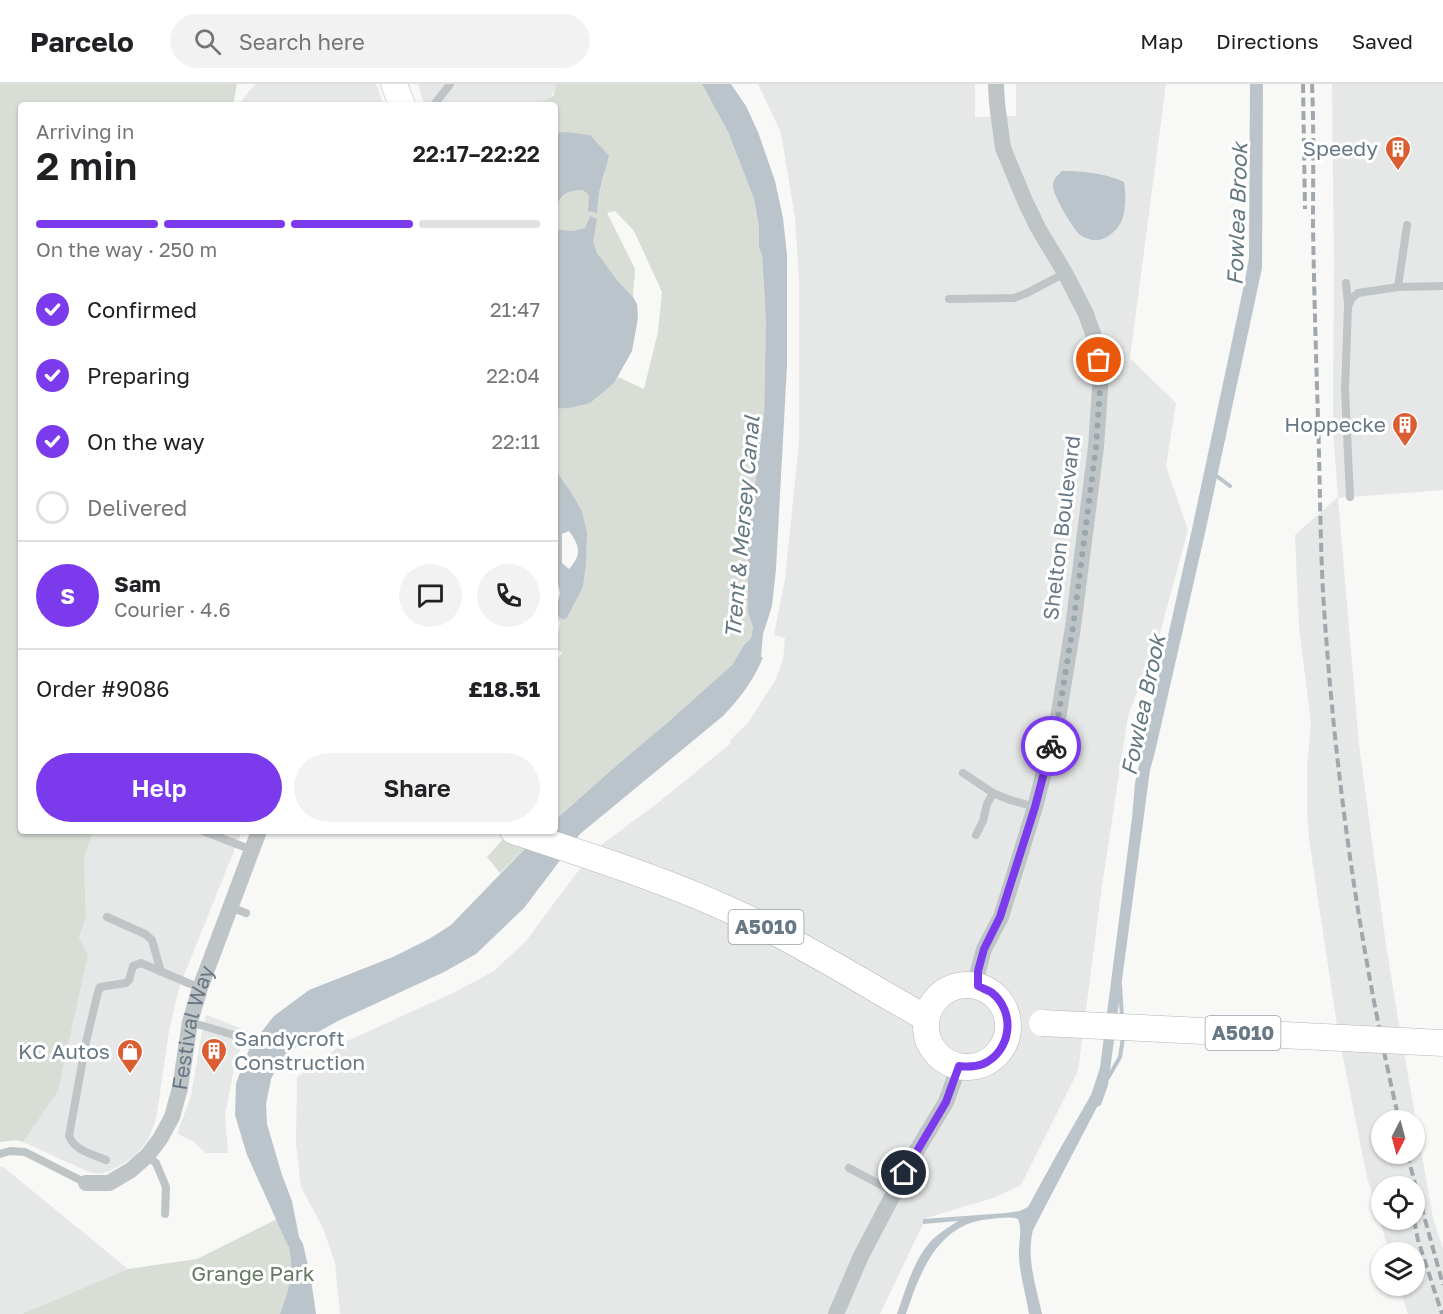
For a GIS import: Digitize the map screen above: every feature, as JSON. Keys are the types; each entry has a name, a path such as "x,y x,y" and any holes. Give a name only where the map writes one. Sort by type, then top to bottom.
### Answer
{"main road":[{"path":"394,84 401,102"},
{"name":"A5010","path":"521,834 688,892 746,917 816,953 926,1018"},
{"path":"964,985 978,986 990,992 1000,1001 1006,1013 1008,1027 1001,1049 993,1058 971,1067 959,1066 947,1062 929,1043 926,1018 931,1005 951,988 964,985"},
{"name":"A5010","path":"1008,1027 1042,1023 1443,1043"}],"street":[{"name":"Shelton Boulevard","path":"978,986 978,971 984,949 1000,917 1035,807 1058,718 1073,627 1096,447 1101,375 1097,345 1086,314 1038,228 1003,148 996,84"},
{"name":"Festival Way","path":"86,1183 109,1183 131,1170 147,1156 172,1117 180,1088 190,1022 200,988 238,910 258,834"},
{"path":"836,1314 861,1256 894,1192 946,1102 959,1066"}],"lane":[{"path":"436,102 450,84"},
{"path":"1398,287 1407,225"},
{"path":"949,299 1014,298 1065,273"},
{"path":"1346,283 1348,307 1345,390 1350,498"},
{"path":"1348,307 1351,299 1358,293 1398,287 1443,286"},
{"path":"963,773 993,793 1035,807"},
{"path":"976,835 993,793"},
{"path":"211,834 252,850"},
{"path":"107,917 145,934 152,940 161,972"},
{"path":"106,1160 77,1148 69,1136 86,1042 100,987 126,983 133,966 141,963 200,988"},
{"path":"190,1022 234,1035"},
{"path":"0,1154 10,1151 24,1152 86,1183"},
{"path":"147,1156 156,1163 166,1187 165,1214"},
{"path":"849,1168 894,1192"}],"shaded area":[{"path":"255,84 376,84 383,102 240,102"},
{"path":"418,84 561,84 546,102 423,102"},
{"path":"702,84 731,84 746,106 758,132 775,181 783,218 787,255 787,365 776,569 772,606 763,634 761,657 763,657 746,688 723,716 580,834 524,908 476,954 444,972 338,1021 309,1037 287,1054 278,1065 271,1079 266,1104 267,1124 292,1201 311,1279 316,1314 280,1314 291,1274 289,1248 247,1155 235,1115 236,1084 251,1045 274,1016 309,990 393,957 451,925 539,834 558,834 558,817 732,665 751,638 753,627 748,613 748,541 764,415 766,320 762,255 759,247 759,227 754,199 728,132"},
{"path":"758,84 975,84 975,117 1016,116 1016,84 1166,84 1130,358 1176,403 1166,466 1188,530 1160,633 1128,716 1102,886 1078,1071 1021,1185 993,1198 923,1219 923,1224 880,1314 340,1314 335,1263 323,1228 301,1187 296,1143 297,1077 347,1041 455,992 494,971 526,941 597,848 659,802 730,744 731,739 748,723 776,679 783,659 785,638 774,635 785,579 799,443 799,281 795,218 781,133"},
{"path":"1250,84 1263,84 1262,268 1205,533 1150,770 1108,1085 1101,1105 1097,1107 1033,1230 1031,1262 1042,1314 1029,1314 1020,1264 1019,1223 1018,1219 1008,1217 972,1223 957,1230 944,1240 925,1267 906,1314 897,1314 919,1257 937,1235 958,1221 923,1224 923,1219 1006,1213 1028,1207 1091,1095 1100,1068 1135,783 1192,529 1249,258"},
{"path":"1332,84 1443,84 1443,490 1338,498 1359,745 1386,945 1414,1110 1371,1110 1371,1164 1424,1164 1433,1218 1443,1249 1443,1314 1408,1314 1402,1296 1425,1296 1425,1242 1386,1242 1383,1230 1425,1230 1425,1176 1371,1176 1371,1191 1367,1177 1338,1032 1309,839 1307,768 1311,723 1299,627 1295,535 1338,497 1333,430"},
{"path":"558,133 590,135 609,156 599,193 597,213 588,211 589,196 583,190 566,194 558,203"},
{"path":"1062,171 1094,173 1124,182 1125,201 1122,220 1113,233 1094,240 1077,232 1054,190 1055,179"},
{"path":"590,216 597,219 593,242 597,253 633,297 637,304 638,318 632,351 614,383 590,403 558,409 558,229 572,231 585,228"},
{"path":"558,473 582,511 587,532 583,587 567,618 563,620 558,616 560,593 558,584","holes":["569,531 577,546 578,555 569,569 562,563 562,534"]},
{"path":"92,834 241,834 179,988 169,1031 156,1120 148,1140 134,1157 110,1171 99,1174 89,1172 23,1142 58,1090 88,955 79,938 86,916 84,858"},
{"path":"206,1015 248,1031 236,1059 225,1115 228,1153 206,1153 193,1141 177,1134 191,1096"},
{"path":"2,1166 128,1269 22,1314 0,1314 0,1167"}],"green space":[{"path":"0,84 237,84 234,102 18,102 18,834 92,834 84,858 86,917 79,938 88,955 58,1091 23,1142 16,1140 0,1142"},
{"path":"556,84 702,84 728,132 754,199 762,255 766,320 764,415 748,541 748,613 753,627 751,638 732,665 558,817 558,659 562,653 558,650 560,621 558,616 563,620 567,618 583,587 587,532 582,511 558,473 558,409 570,408 614,383 618,377 644,389 658,332 662,292 634,231 615,211 607,213 635,269 633,297 609,271 597,253 592,240 590,216 585,228 572,231 558,229 558,203 571,190 583,190 589,196 597,213 599,193 605,174 590,135 558,133 558,102 542,102 554,95"},
{"path":"507,834 539,834 500,873 487,857"},
{"name":"Grange Park","path":"277,1219 289,1248 293,1270 290,1287 280,1314 22,1314 128,1269 197,1259"}],"waterway":[{"path":"1214,474 1230,486"},
{"name":"Fowlea Brook","path":"1120,984 1122,1018"},
{"name":"Fowlea Brook","path":"1108,1078 1120,1057 1123,1038"}],"railway":[{"path":"1303,84 1305,209"},
{"path":"1312,84 1313,249 1323,592 1328,659 1341,792 1360,924 1397,1110"},
{"path":"1410,1164 1443,1285"},
{"path":"1416,1230 1442,1314"}],"way so far":[{"path":"1051,746 1073,627 1096,447 1101,375 1099,360"}],"place":[{"name":"Speedy","path":"1398,172"},
{"name":"Hoppecke","path":"1405,448"},
{"name":"Sandycroft Construction","path":"214,1074"},
{"name":"KC Autos","path":"130,1075"}],"route":[{"path":"904,1173 946,1102 959,1066 971,1067 993,1058 1001,1049 1006,1038 1008,1027 1006,1013 1000,1001 990,992 978,986 978,971 984,949 1000,917 1035,807 1051,746"}],"water label":[{"name":"Trent & Mersey Canal","path":"742,527"}]}
